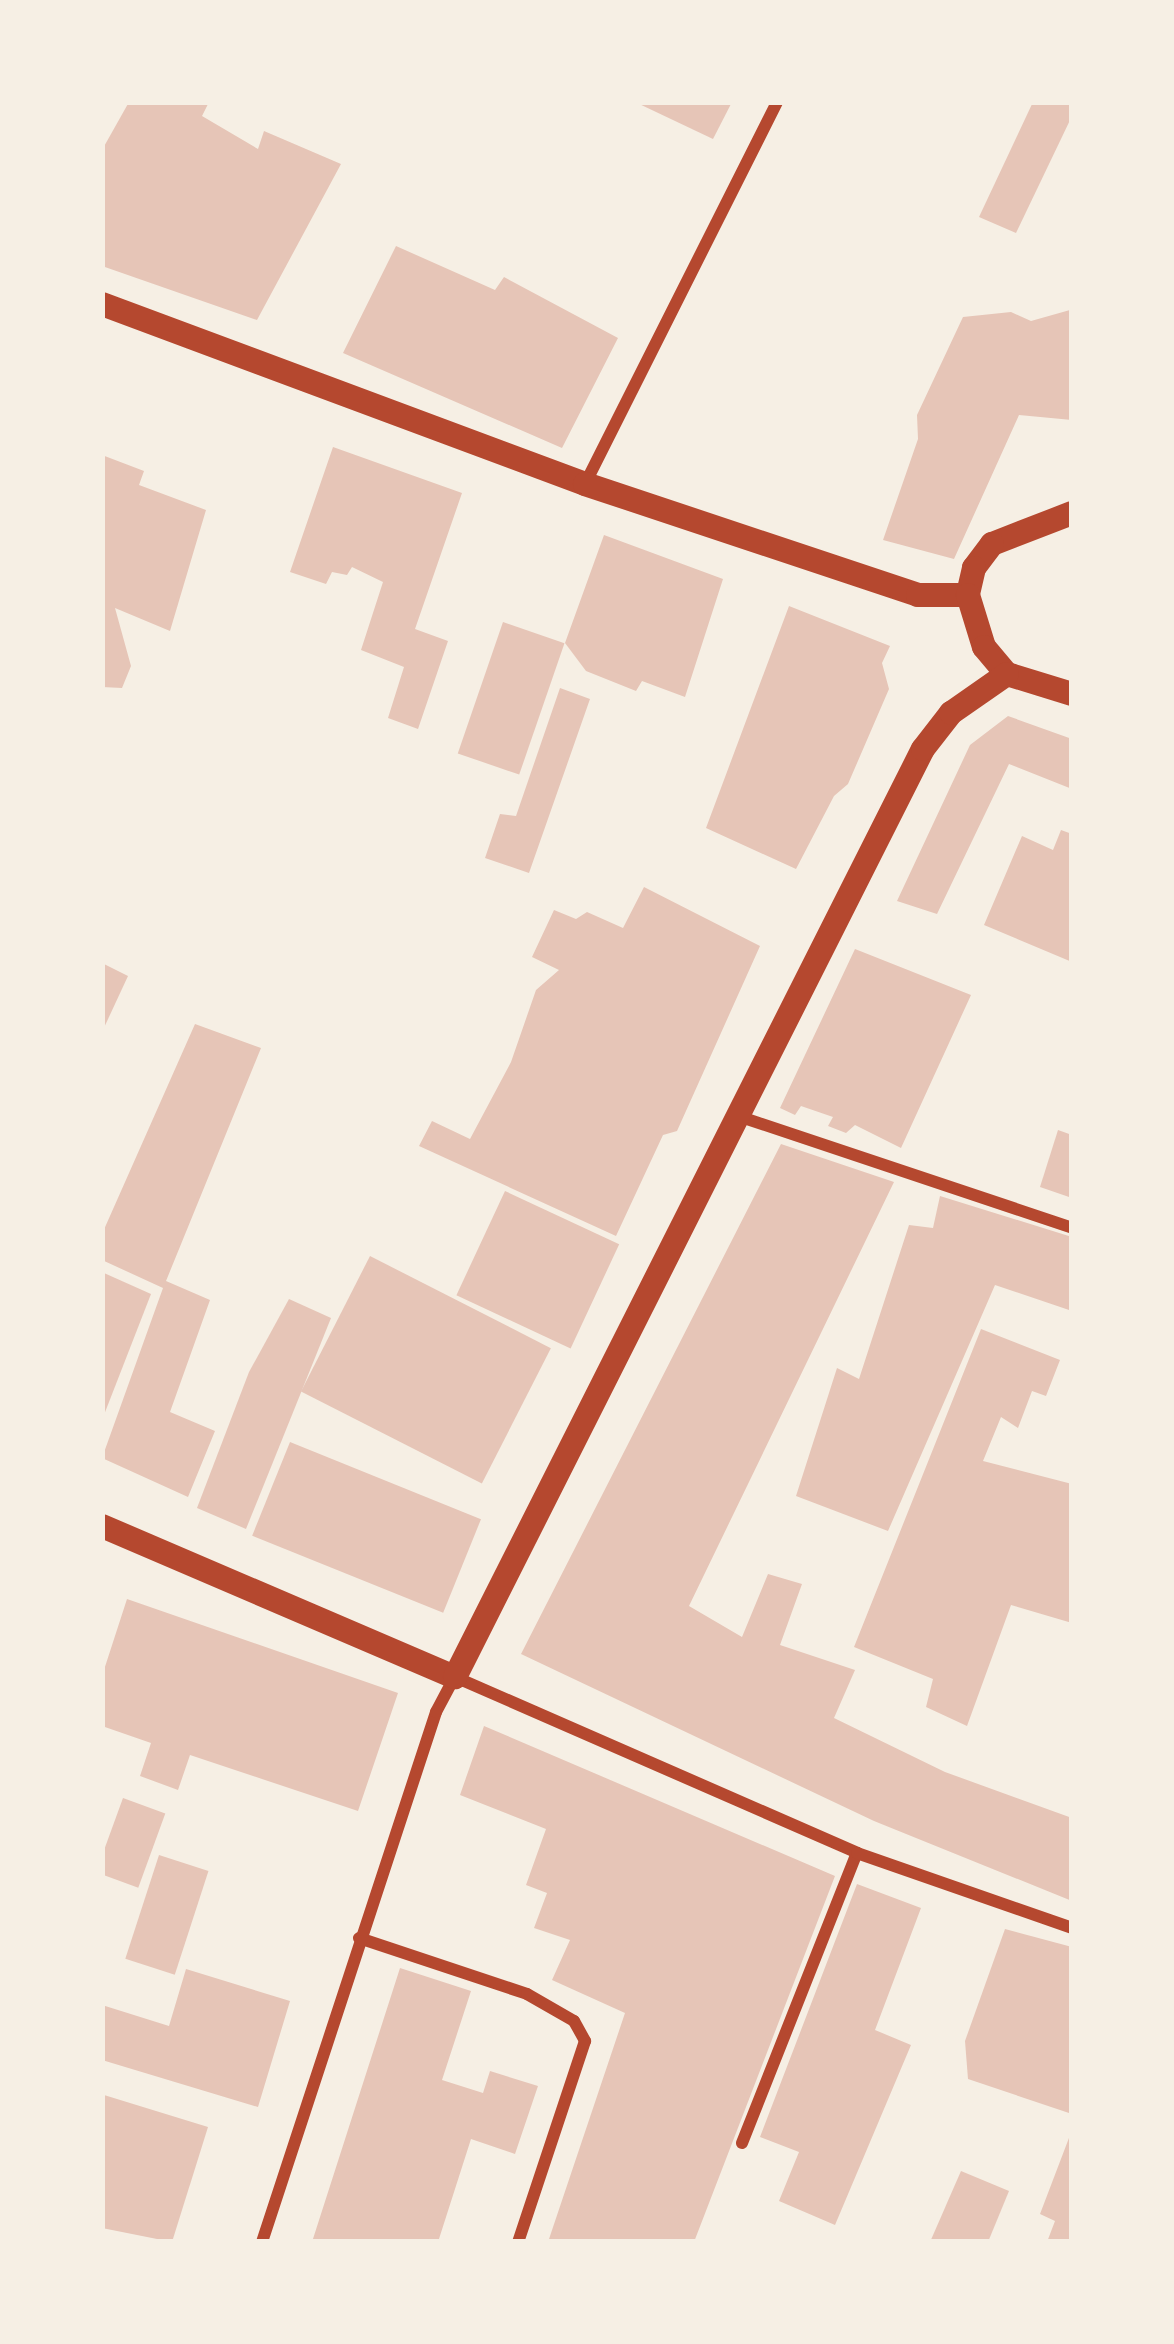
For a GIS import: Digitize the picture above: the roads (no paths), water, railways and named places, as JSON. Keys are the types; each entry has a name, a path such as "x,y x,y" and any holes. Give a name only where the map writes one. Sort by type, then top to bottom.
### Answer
{"main road":[{"path":"102,304 585,484 918,596 968,595"},
{"path":"1072,513 992,544 974,568 968,595 984,647 1007,674 1072,694"},
{"path":"102,1526 455,1677 734,1115 923,749 951,712 1007,674"}],"street":[{"path":"585,484 777,102"},
{"path":"734,1115 1072,1228"},
{"path":"262,2242 436,1712 455,1677 856,1853 1072,1928"},
{"path":"742,2143 856,1853"},
{"path":"359,1938 527,1994 574,2021 585,2041 518,2242"}]}
